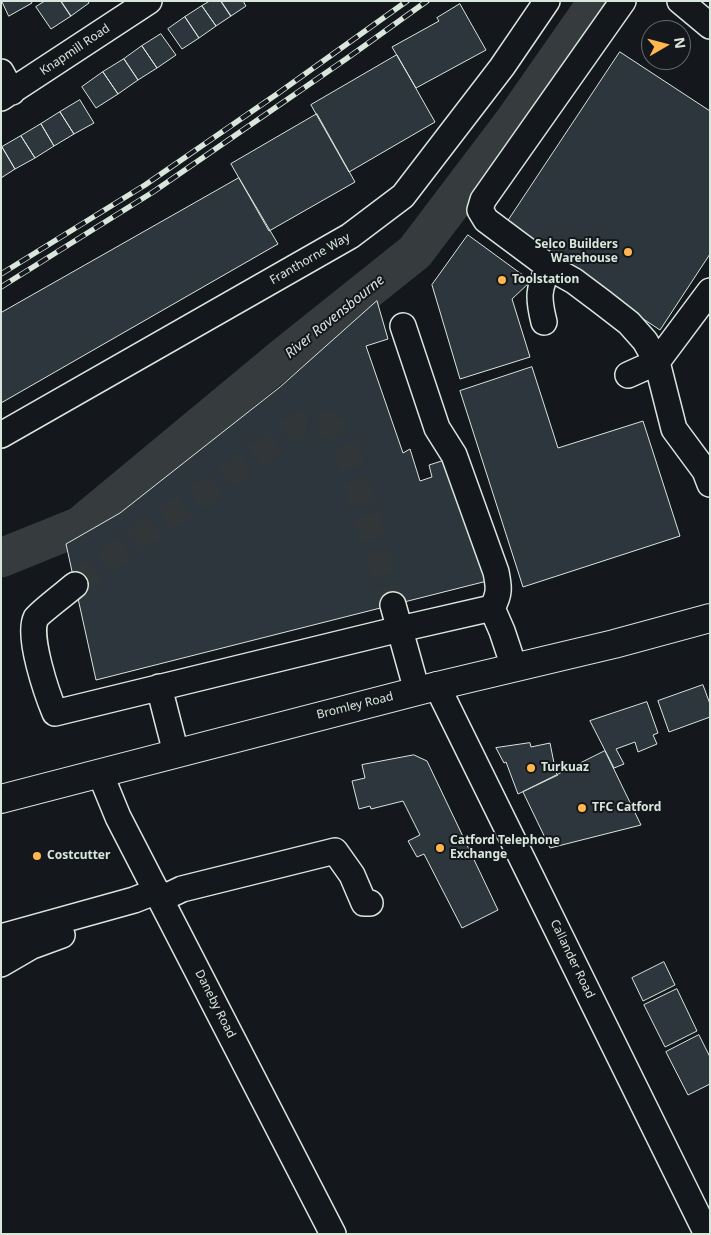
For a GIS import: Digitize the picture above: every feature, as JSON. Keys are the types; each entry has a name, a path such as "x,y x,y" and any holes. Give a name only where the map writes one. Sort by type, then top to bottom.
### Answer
{"main road":[{"name":"Bromley Road","path":"1,799 427,688 614,644 710,618"}],"street":[{"name":"Knapmill Road","path":"5,87 148,1"},
{"name":"Franthorne Way","path":"1,435 350,236 403,196 502,67 547,1"},
{"path":"623,1 483,200 480,210 486,220 550,267 574,281 629,323 645,341 657,362 674,429 704,471 710,484"},
{"path":"680,1 710,26"},
{"path":"544,322 538,301 541,283 550,267"},
{"path":"628,375 657,362 710,292"},
{"path":"75,585 36,618 34,632 42,682 55,713 492,608 498,598 499,586 496,572 454,455 437,428 403,326"},
{"name":"Callander Road","path":"393,604 400,629 427,688 707,1234"},
{"path":"492,608 514,666"},
{"path":"160,687 176,753"},
{"name":"Daneby Road","path":"100,773 118,818 333,1234"},
{"path":"1,937 134,900 335,851 352,875 364,903 370,904"},
{"path":"1,964 32,946 86,926"}],"building":[{"path":"2,1 31,1 32,3 9,16"},
{"path":"45,1 61,1 71,16 51,29 36,7"},
{"path":"61,1 88,1 89,3 71,16"},
{"path":"210,1 221,1 231,16 216,26 202,6"},
{"path":"221,1 243,1 246,6 231,16"},
{"path":"460,4 486,50 416,88 392,47 439,21 437,18"},
{"path":"202,6 216,26 199,38 185,17"},
{"path":"185,17 199,38 182,49 168,29"},
{"path":"161,34 176,55 157,68 142,46"},
{"path":"142,46 157,68 138,80 124,59"},
{"path":"620,52 641,66 641,70 647,70 710,111 710,254 660,330 504,227"},
{"path":"397,55 435,122 349,172 311,105"},
{"path":"124,59 138,80 118,94 103,72"},
{"path":"103,72 118,94 96,108 82,87"},
{"path":"80,100 94,123 74,134 60,112"},
{"path":"60,112 74,134 54,146 41,124"},
{"path":"317,114 355,182 269,231 231,164"},
{"path":"41,124 54,146 35,158 21,136"},
{"path":"21,136 35,158 15,169 2,147"},
{"path":"1,148 15,169 1,178"},
{"path":"239,178 278,244 1,403 1,313"},
{"path":"468,235 531,281 512,299 530,357 460,379 432,285"},
{"path":"377,301 388,339 366,346 403,453 410,449 420,481 432,477 429,465 451,458 491,580 96,680 66,544 120,513 280,387"},
{"path":"532,367 558,448 643,421 680,536 523,587 460,391"},
{"path":"703,685 710,704 710,717 669,732 658,701"},
{"path":"647,702 658,733 653,735 657,744 638,752 635,742 616,749 624,764 614,768 590,721"},
{"name":"Turkuaz","path":"530,743 531,747 550,743 558,775 518,794 506,762 504,763 496,748"},
{"name":"TFC Catford","path":"605,751 641,825 550,848 523,792"},
{"name":"Catford Telephone Exchange","path":"414,755 427,761 498,910 462,928 424,854 417,857 408,841 420,835 403,801 371,809 370,806 359,809 352,781 365,778 362,765"},
{"path":"664,962 675,985 643,1001 632,978"},
{"path":"677,989 697,1031 665,1047 644,1005"},
{"path":"699,1035 710,1057 710,1084 688,1095 666,1052"}],"waterway":[{"name":"River Ravensbourne","path":"1,558 80,526 286,355 415,252 515,120 598,1"}],"tunnel":[{"path":"75,585 301,423 328,424 342,435 393,605"}],"railway":[{"path":"1,274 145,185 407,1"},
{"path":"1,287 153,192 427,1"}],"place":[{"name":"Selco Builders Warehouse","path":"628,252"},
{"name":"Toolstation","path":"502,280"},
{"name":"Turkuaz","path":"531,768"},
{"name":"TFC Catford","path":"582,808"},
{"name":"Catford Telephone Exchange","path":"440,848"},
{"name":"Costcutter","path":"37,856"}]}
